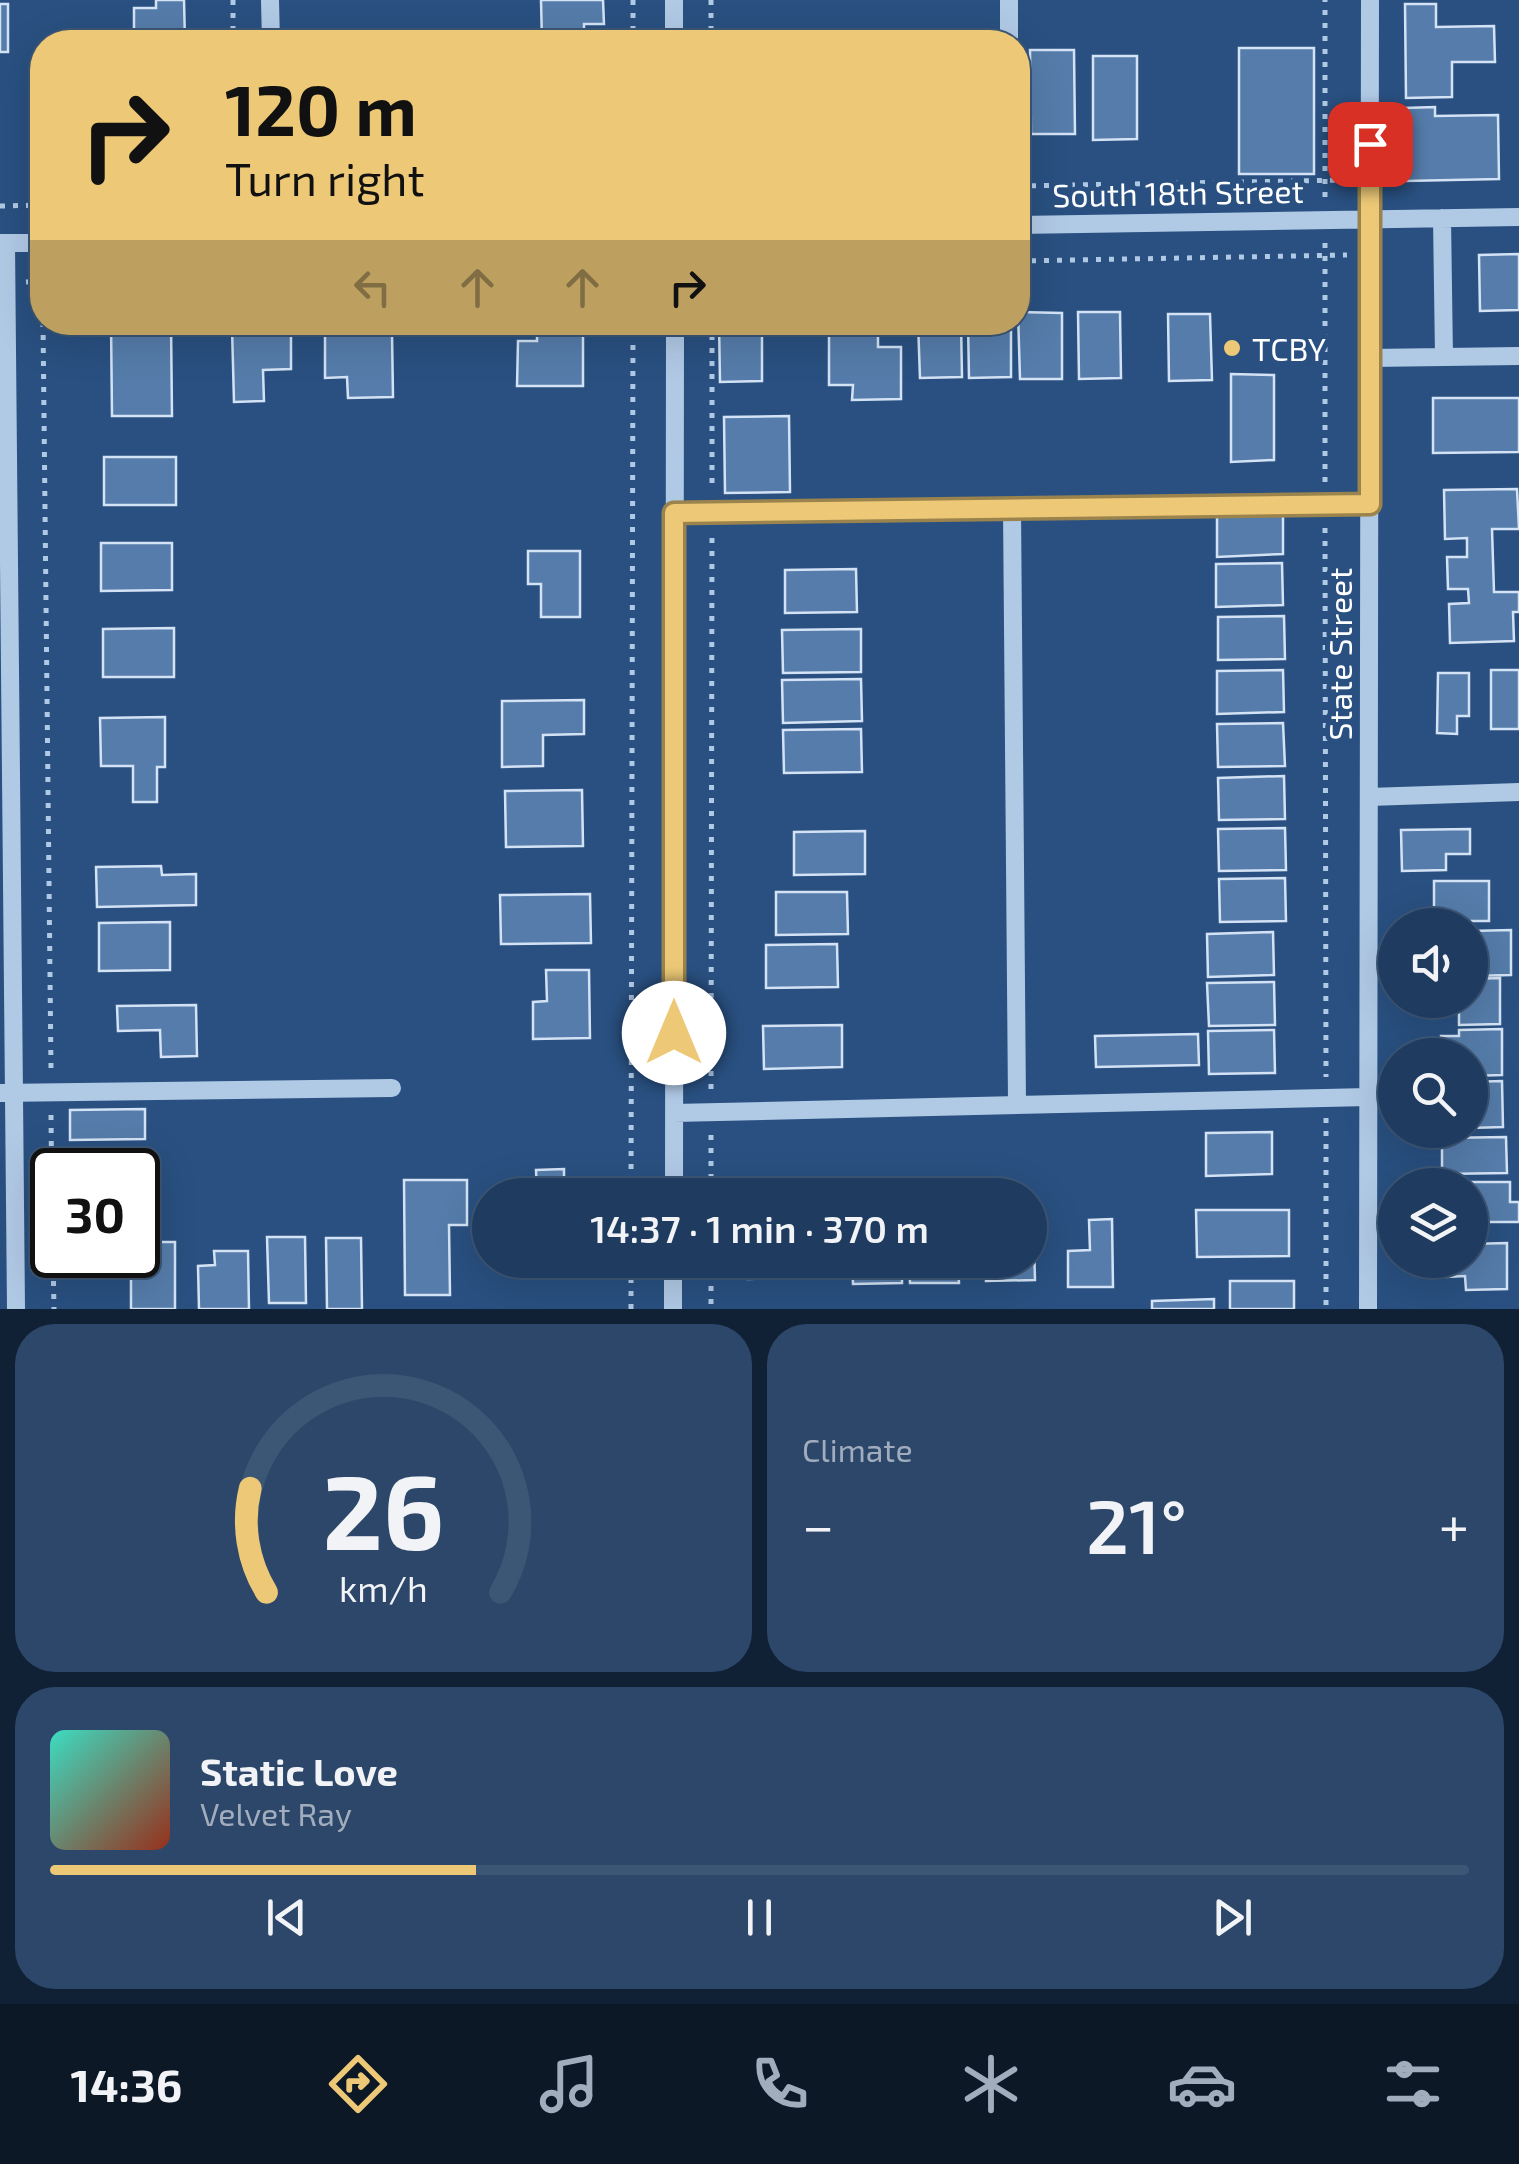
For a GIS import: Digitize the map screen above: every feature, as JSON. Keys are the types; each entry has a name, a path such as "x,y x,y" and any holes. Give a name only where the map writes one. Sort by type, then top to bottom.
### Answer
{"street":[{"path":"270,0 271,30"},
{"path":"674,0 674,30"},
{"path":"1008,0 1008,30"},
{"name":"State Street","path":"1368,1309 1370,0"},
{"name":"South 18th Street","path":"1030,225 1519,216"},
{"path":"1442,218 1444,357"},
{"path":"16,1309 8,1092 3,243 30,243"},
{"path":"674,1178 675,335"},
{"path":"1370,358 1519,356"},
{"path":"674,513 1370,504"},
{"path":"1012,508 1016,1102"},
{"path":"1369,797 1519,792"},
{"path":"8,1092 392,1088"},
{"path":"674,1113 1016,1102 1368,1097"},
{"path":"673,1278 673,1309"}],"path":[{"path":"233,0 233,30"},
{"path":"633,0 633,30"},
{"path":"711,0 711,30"},
{"path":"1325,0 1326,1309"},
{"path":"1030,186 1370,179"},
{"path":"0,206 30,205"},
{"path":"1030,261 1370,254"},
{"path":"43,335 51,1148"},
{"path":"631,1178 634,335"},
{"path":"712,335 712,1178"},
{"path":"53,1278 54,1309"},
{"path":"631,1278 631,1309"},
{"path":"712,1278 712,1309"}],"building":[{"path":"156,0 184,0 185,30 134,30 134,8 156,8"},
{"path":"541,0 603,0 604,24 584,24 584,30 542,30"},
{"path":"0,4 8,4 8,52 0,52"},
{"path":"1405,4 1436,4 1436,27 1494,26 1495,62 1452,62 1452,97 1406,98"},
{"path":"1239,48 1314,48 1314,174 1239,174"},
{"path":"1030,50 1074,50 1075,134 1031,134"},
{"path":"1093,56 1137,56 1137,139 1093,140"},
{"path":"1435,107 1435,116 1498,115 1499,179 1405,181 1404,108"},
{"path":"1519,254 1519,310 1480,311 1479,255"},
{"path":"1030,312 1062,313 1062,379 1020,379 1019,335 1030,335"},
{"path":"1078,312 1120,312 1121,378 1079,379"},
{"path":"1168,314 1210,314 1212,380 1169,381"},
{"path":"111,335 171,335 172,416 112,416"},
{"path":"232,335 291,335 291,369 263,370 264,401 234,402"},
{"path":"325,335 392,335 393,397 348,398 347,377 325,378"},
{"path":"537,335 583,335 583,386 517,386 518,341 537,341"},
{"path":"719,335 762,335 762,381 720,382"},
{"path":"829,335 878,335 878,347 901,347 901,399 852,400 853,385 829,385"},
{"path":"918,335 961,335 962,377 920,378"},
{"path":"968,335 1011,335 1011,377 969,378"},
{"path":"1231,374 1274,375 1274,460 1231,462"},
{"path":"1433,398 1519,398 1519,452 1433,453"},
{"path":"789,416 790,492 725,493 724,417"},
{"path":"104,457 176,457 176,505 104,505"},
{"path":"1517,489 1519,529 1492,529 1494,592 1519,592 1519,612 1513,612 1514,641 1450,643 1449,604 1469,603 1468,589 1448,589 1447,557 1467,557 1467,538 1445,539 1444,490"},
{"path":"1283,512 1283,554 1217,557 1217,513"},
{"path":"101,543 172,543 172,590 101,591"},
{"path":"528,551 580,551 580,617 541,617 541,584 528,584"},
{"path":"1282,563 1283,605 1216,607 1216,564"},
{"path":"856,569 857,612 785,613 785,570"},
{"path":"1284,616 1285,659 1218,660 1218,617"},
{"path":"174,628 174,677 103,677 103,629"},
{"path":"861,629 861,672 783,673 782,630"},
{"path":"1283,670 1284,712 1217,714 1217,671"},
{"path":"1491,670 1519,670 1519,729 1491,729"},
{"path":"1438,673 1469,673 1469,716 1457,716 1457,734 1437,733"},
{"path":"861,679 862,721 783,723 782,680"},
{"path":"584,700 584,734 543,735 543,766 502,767 502,701"},
{"path":"165,717 165,767 157,767 157,802 133,802 133,766 101,766 100,718"},
{"path":"1283,723 1285,766 1218,767 1217,724"},
{"path":"861,729 862,772 784,773 783,730"},
{"path":"1284,776 1285,819 1219,820 1218,778"},
{"path":"582,790 583,846 506,847 505,791"},
{"path":"1285,828 1286,870 1219,871 1218,829"},
{"path":"1470,829 1470,854 1446,854 1446,870 1402,871 1401,830"},
{"path":"865,831 865,874 794,875 794,832"},
{"path":"161,866 162,875 196,874 196,905 97,907 96,867"},
{"path":"1285,878 1286,921 1220,922 1219,879"},
{"path":"1434,881 1489,881 1489,921 1488,908 1434,908"},
{"path":"776,892 847,892 848,934 776,935"},
{"path":"590,894 591,943 501,944 500,895"},
{"path":"170,922 170,970 99,971 99,923"},
{"path":"1511,930 1511,975 1488,976 1488,931"},
{"path":"1273,932 1274,975 1208,977 1207,934"},
{"path":"837,944 838,987 766,988 766,945"},
{"path":"546,970 589,970 590,1038 533,1039 533,1002 547,1001"},
{"path":"1488,978 1500,978 1500,1024 1459,1025 1459,1018 1488,1018"},
{"path":"1274,982 1275,1025 1209,1026 1207,983"},
{"path":"196,1005 197,1056 161,1057 160,1030 118,1031 117,1006"},
{"path":"842,1025 842,1067 764,1069 763,1026"},
{"path":"1502,1029 1502,1075 1488,1075 1488,1038 1441,1038 1459,1036 1459,1030"},
{"path":"1274,1030 1275,1073 1209,1074 1208,1031"},
{"path":"1198,1034 1199,1065 1096,1067 1095,1036"},
{"path":"1488,1081 1502,1081 1503,1127 1488,1127"},
{"path":"145,1109 145,1139 70,1140 70,1110"},
{"path":"1272,1132 1272,1174 1206,1176 1206,1133"},
{"path":"1488,1137 1506,1137 1507,1173 1488,1173 1488,1168 1442,1168 1442,1148 1488,1148"},
{"path":"564,1169 564,1178 536,1178 536,1170"},
{"path":"404,1180 467,1180 467,1225 449,1225 450,1295 405,1295"},
{"path":"1488,1182 1510,1182 1510,1202 1519,1202 1519,1222 1488,1222"},
{"path":"1196,1210 1289,1210 1289,1256 1197,1257"},
{"path":"1112,1219 1113,1287 1068,1287 1068,1251 1090,1250 1089,1220"},
{"path":"267,1237 305,1237 306,1303 269,1303"},
{"path":"326,1238 361,1238 362,1309 327,1309"},
{"path":"160,1242 175,1242 175,1309 131,1309 131,1278 160,1278"},
{"path":"1507,1243 1507,1289 1466,1290 1465,1278 1488,1278 1488,1244"},
{"path":"214,1251 248,1251 249,1309 199,1309 198,1266 215,1265"},
{"path":"853,1278 902,1278 902,1283 853,1284"},
{"path":"910,1278 959,1278 959,1283 910,1283"},
{"path":"986,1278 1035,1278 1035,1280"},
{"path":"1230,1281 1294,1281 1294,1309 1230,1309"},
{"path":"1214,1299 1214,1309 1152,1309 1152,1301"}],"place":[{"name":"TCBY","path":"1232,348"}],"route":[{"path":"674,1033 674,513 1370,504 1370,144"}]}
